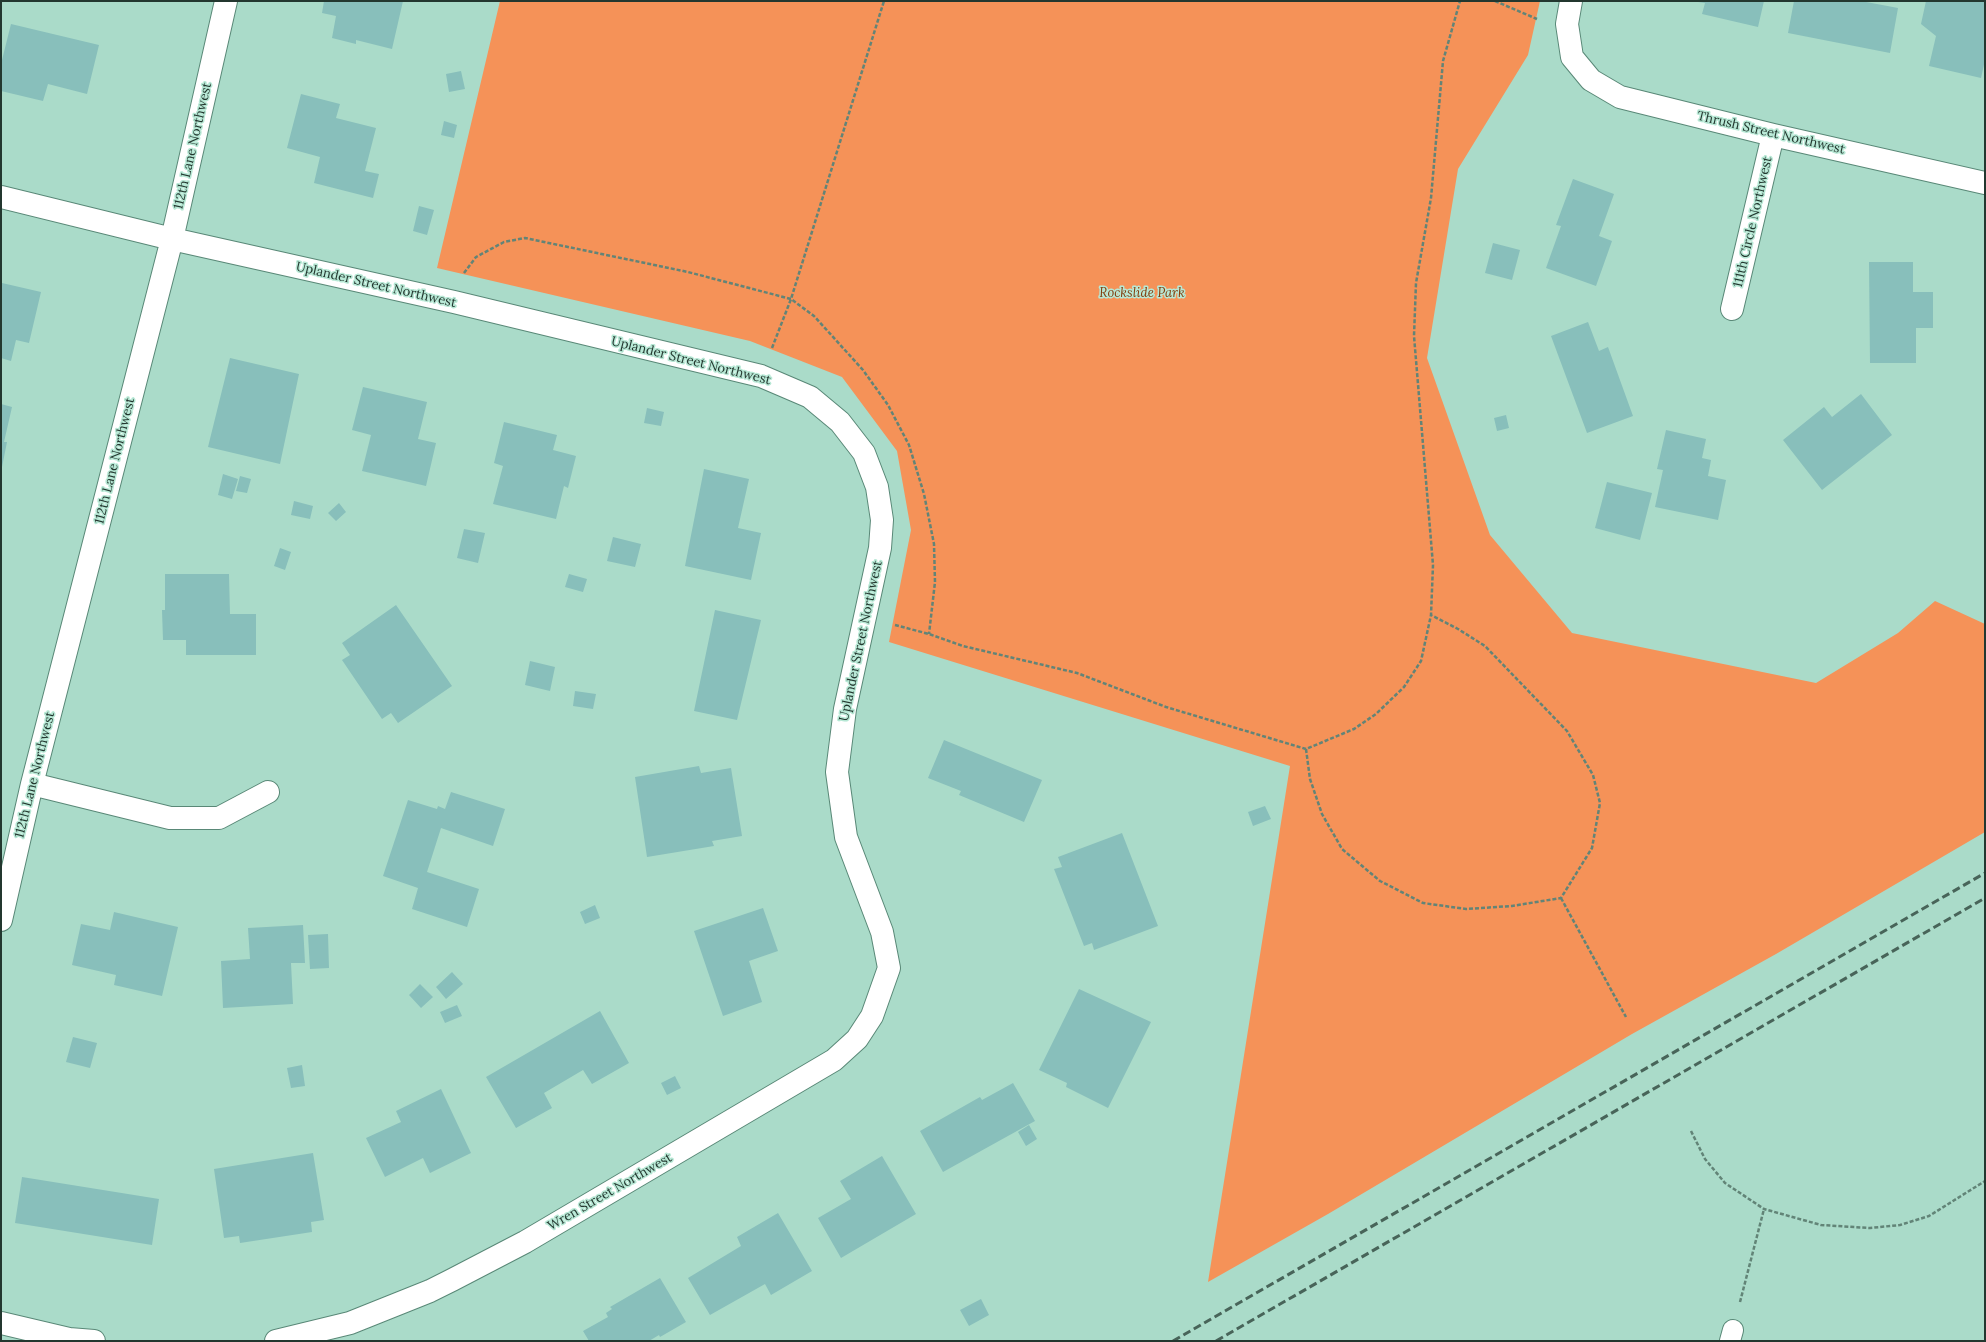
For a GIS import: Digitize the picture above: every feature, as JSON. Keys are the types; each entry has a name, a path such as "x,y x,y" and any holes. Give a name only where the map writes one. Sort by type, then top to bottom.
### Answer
{"street":[{"name":"112th Lane Northwest","path":"1,920 32,784 172,239 226,1"},
{"path":"1567,24 1571,1"},
{"name":"Thrush Street Northwest","path":"1567,24 1572,57 1591,80 1620,97 1773,135 1985,183"},
{"name":"111th Circle Northwest","path":"1732,309 1773,135"},
{"name":"Uplander Street Northwest","path":"1,197 172,239 454,302 761,376 810,397 840,422 864,453 877,487 882,520 880,548 845,709 837,772 846,837 882,932 888,968"},
{"path":"32,784 170,818 219,818 268,792"},
{"name":"Wren Street Northwest","path":"276,1341 350,1323 430,1291 525,1242 834,1060 857,1039 872,1016 888,968"},
{"path":"1,1323 69,1339 94,1341"}],"path":[{"path":"761,376 790,299 884,1"},
{"path":"865,617 929,634 963,646 1076,673 1166,707 1306,749 1354,729 1376,714 1404,687 1421,661 1431,616 1433,565 1414,336 1416,283 1431,198 1442,61 1460,1"},
{"path":"1495,1 1537,19 1567,24"},
{"path":"454,302 464,271 476,257 504,242 525,238 688,272 790,299"},
{"path":"1306,749 1310,779 1322,814 1342,849 1380,881 1423,903 1466,909 1512,906 1561,898 1592,848 1600,804 1593,775 1567,731 1485,646 1458,629 1431,616"},
{"path":"1561,898 1626,1017"},
{"path":"1691,1131 1705,1159 1725,1183 1764,1210 1821,1225 1870,1228 1900,1225 1929,1216 1985,1181"},
{"path":"1731,1335 1764,1210"}],"green space":[{"name":"Rockslide Park","path":"500,1 1540,1 1528,55 1458,169 1427,358 1490,535 1572,633 1816,683 1898,633 1935,601 1985,624 1985,832 1776,954 1632,1034 1328,1214 1208,1282 1290,766 889,642 911,530 897,451 842,377 750,341 437,268"}],"building":[{"path":"324,1 403,1 392,49 356,40 356,44 332,38 336,16 322,13"},
{"path":"1764,1 1758,27 1702,14 1705,3 1698,2"},
{"path":"1794,1 1861,1 1898,8 1890,53 1788,33"},
{"path":"1926,1 1985,1 1985,60 1981,78 1929,66 1936,36 1921,24"},
{"path":"11,24 99,45 87,94 48,84 43,101 1,91 1,64"},
{"path":"461,71 465,89 449,92 446,74"},
{"path":"301,94 340,104 336,118 376,128 365,171 379,174 373,198 314,183 320,157 287,148"},
{"path":"444,121 457,125 454,138 441,135"},
{"path":"1573,179 1614,194 1599,236 1612,241 1596,286 1546,268 1561,226 1556,225"},
{"path":"419,206 434,210 427,235 413,231"},
{"path":"1493,243 1520,250 1512,280 1485,273"},
{"path":"1869,262 1913,262 1913,292 1933,292 1933,328 1916,328 1916,363 1870,363"},
{"path":"2,283 41,292 29,343 16,340 11,361 1,358"},
{"path":"1588,322 1599,351 1608,347 1633,416 1587,433 1551,336"},
{"path":"230,358 299,374 280,464 208,447"},
{"path":"363,387 427,402 418,439 436,443 426,486 362,471 371,435 352,430"},
{"path":"1861,394 1892,435 1822,490 1783,440 1824,407 1832,417"},
{"path":"1,404 12,407 4,442 7,442 2,467"},
{"path":"647,408 664,412 661,426 644,423"},
{"path":"1506,415 1509,428 1497,431 1494,418"},
{"path":"504,422 557,435 553,450 576,456 568,488 564,486 556,519 493,504 503,466 494,463"},
{"path":"1666,430 1706,439 1702,458 1711,460 1708,476 1726,480 1718,520 1655,507 1663,470 1657,469"},
{"path":"704,469 749,479 738,528 761,533 751,580 685,566"},
{"path":"223,474 238,479 232,499 218,495"},
{"path":"240,476 251,479 247,493 236,491"},
{"path":"1607,482 1652,493 1640,540 1595,528"},
{"path":"294,501 313,506 310,519 291,515"},
{"path":"339,503 346,512 336,521 328,513"},
{"path":"464,529 485,533 478,563 457,558"},
{"path":"613,537 641,544 635,567 607,561"},
{"path":"280,548 291,552 285,570 274,566"},
{"path":"165,574 229,574 230,614 256,614 256,655 186,655 186,640 163,640 162,610 165,610"},
{"path":"569,574 587,579 583,592 565,587"},
{"path":"396,605 452,686 398,723 391,713 382,719 342,660 350,655 342,643"},
{"path":"715,610 761,620 737,720 694,711"},
{"path":"530,661 555,667 550,691 525,685"},
{"path":"575,691 596,694 593,709 573,706"},
{"path":"944,740 1042,780 1024,822 959,795 961,791 928,778"},
{"path":"699,766 701,773 731,768 742,836 712,841 714,846 647,857 635,777"},
{"path":"451,792 505,809 493,846 441,828 427,872 479,889 467,927 412,909 418,888 383,876 408,800 437,809 438,806 445,809"},
{"path":"1265,806 1271,819 1253,826 1248,812"},
{"path":"1122,833 1158,926 1094,950 1092,943 1084,946 1054,869 1062,867 1058,857"},
{"path":"595,905 600,918 585,924 580,912"},
{"path":"763,908 778,951 749,961 762,1002 723,1016 694,931"},
{"path":"114,912 178,927 162,996 114,985 116,975 72,965 81,924 110,930"},
{"path":"303,925 305,963 291,963 293,1004 223,1008 221,961 250,959 248,928"},
{"path":"328,934 329,968 310,969 308,935"},
{"path":"452,972 463,984 446,999 436,987"},
{"path":"420,984 433,997 421,1008 409,995"},
{"path":"1079,989 1151,1022 1108,1108 1066,1087 1067,1083 1039,1070"},
{"path":"457,1005 462,1016 445,1023 440,1012"},
{"path":"600,1011 629,1063 592,1084 583,1070 544,1093 552,1108 516,1128 486,1077"},
{"path":"73,1037 97,1043 90,1068 66,1062"},
{"path":"302,1065 305,1086 291,1088 287,1068"},
{"path":"675,1076 681,1088 667,1095 661,1083"},
{"path":"1013,1083 1035,1121 943,1172 920,1131 980,1097 982,1100"},
{"path":"441,1089 471,1153 430,1173 423,1158 385,1177 366,1138 401,1122 396,1111"},
{"path":"1029,1125 1037,1139 1026,1146 1018,1132"},
{"path":"313,1153 324,1220 311,1222 312,1232 240,1243 239,1236 224,1238 214,1169"},
{"path":"882,1156 916,1214 841,1258 818,1218 851,1199 840,1181"},
{"path":"22,1177 159,1199 152,1245 15,1223"},
{"path":"778,1213 812,1271 771,1295 765,1284 710,1315 688,1278 741,1246 737,1237"},
{"path":"660,1278 686,1322 660,1337 659,1335 649,1341 589,1341 583,1331 608,1317 606,1313 612,1309 610,1307"},
{"path":"981,1299 989,1315 969,1326 960,1310"}],"railway":[{"path":"1173,1341 1985,873"},
{"path":"1216,1341 1985,898"}]}
